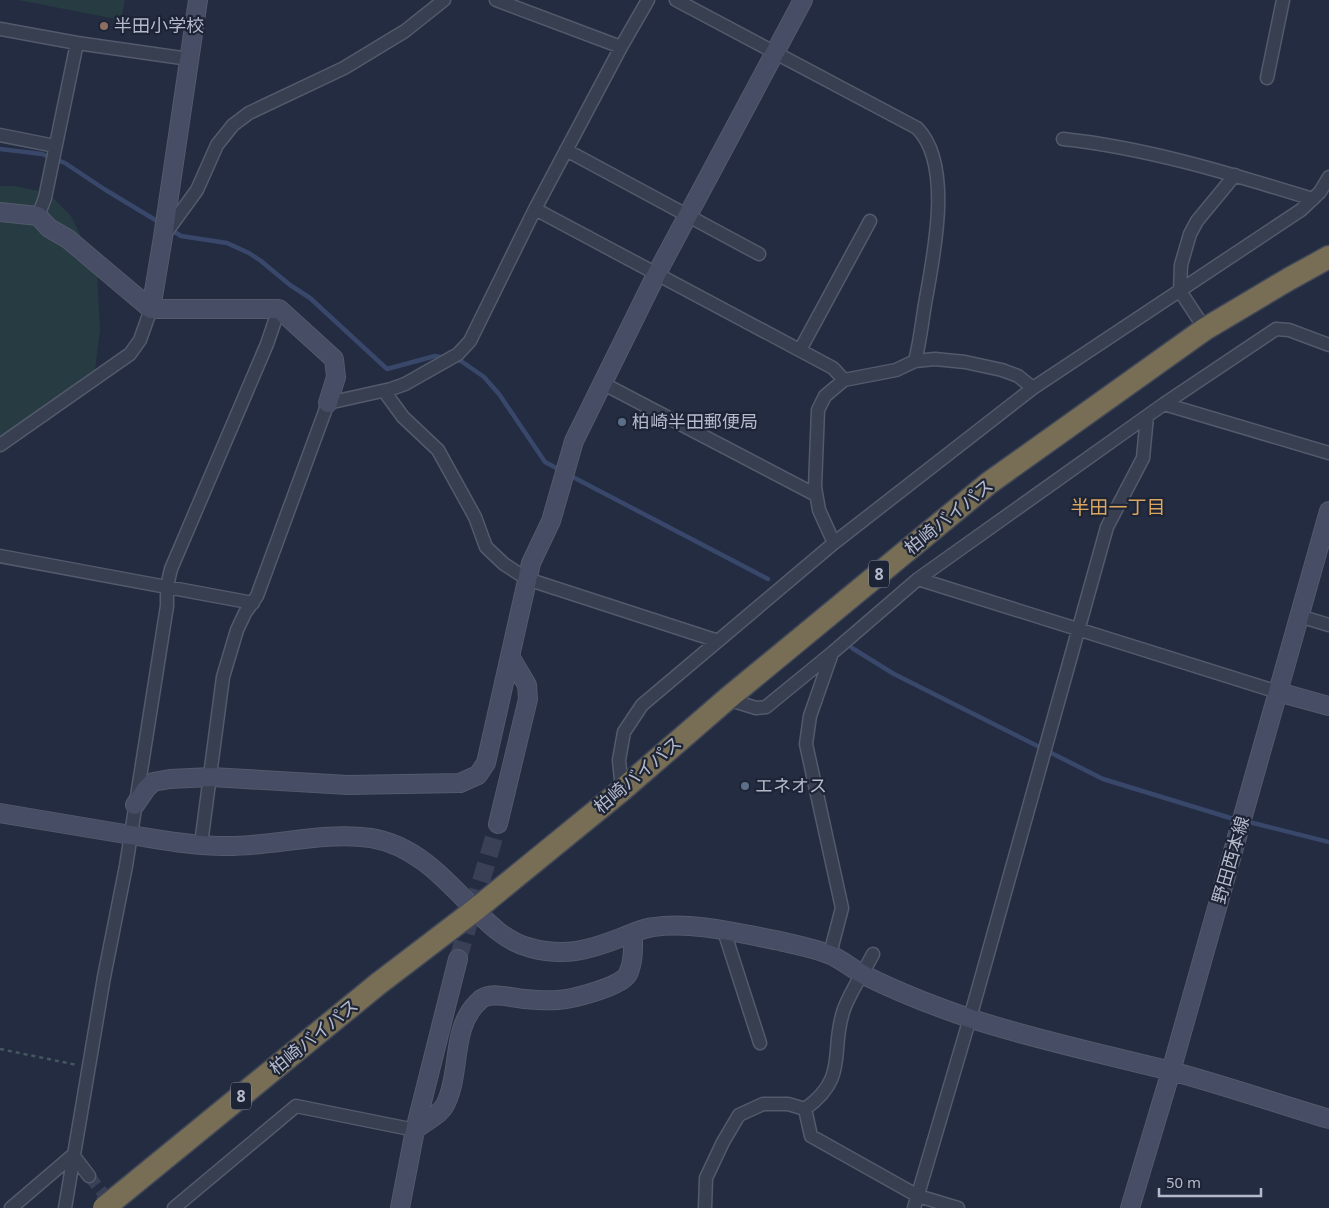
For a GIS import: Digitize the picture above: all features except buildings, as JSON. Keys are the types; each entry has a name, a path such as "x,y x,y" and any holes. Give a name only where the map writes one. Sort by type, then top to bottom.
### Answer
{"highway":[{"name":"柏崎バイパス","path":"104,1208 382,986 622,790 727,699 990,483 1205,329 1289,279 1329,258"},
{"name":"柏崎バイパス","path":"121,1208 318,1046 382,986"}],"street":[{"path":"0,445 130,354 140,340 151,309 198,0"},
{"path":"163,236 197,190 217,146 233,125 249,113 344,68 406,31 444,0"},
{"path":"496,0 621,48"},
{"path":"328,403 384,391 404,384 458,354 470,341 534,209 648,0"},
{"path":"676,0 918,128 923,134 930,148 937,178 939,219 915,361"},
{"path":"135,805 153,782 170,779 211,777 348,786 460,783 478,775 486,763 531,563 551,521 574,440 688,214 803,0"},
{"path":"1268,78 1283,0"},
{"path":"0,29 77,43 189,59"},
{"path":"38,216 45,198 77,43"},
{"path":"0,135 55,146"},
{"path":"1063,139 1140,152 1235,175 1313,199"},
{"path":"566,150 688,214 759,254"},
{"path":"1205,329 1180,291 1180,265 1190,234 1197,220 1235,175"},
{"path":"622,790 619,760 624,732 642,705 834,543 1033,388 1301,210 1320,192 1329,178"},
{"path":"534,209 833,368 844,380"},
{"path":"0,212 38,216 50,228 68,239 151,309 280,309 334,359 336,377 328,403 263,580 253,603 245,613 237,630 223,677 202,844"},
{"path":"800,350 870,221"},
{"path":"64,1208 130,835 167,606 167,586 171,569 267,344 280,309"},
{"path":"727,699 756,708 766,707 918,579 1164,404 1276,330 1289,330 1329,345"},
{"path":"834,543 819,510 815,487 818,410 825,396 844,380 896,370 915,361 935,359 965,362 1002,370 1018,376 1033,388"},
{"path":"602,382 816,495"},
{"path":"384,391 403,417 438,450 476,517 486,546 504,564 527,579 718,641"},
{"path":"1164,404 1329,453"},
{"path":"916,1202 1050,737 1107,528 1143,458 1147,416"},
{"name":"野田西本線","path":"1130,1208 1171,1071 1329,511"},
{"path":"0,556 253,603"},
{"path":"918,579 1278,692 1329,706"},
{"path":"1299,616 1329,625"},
{"path":"830,954 842,908 806,744 810,716 832,653"},
{"path":"498,824 528,699 527,685 511,658"},
{"path":"0,813 173,842 224,846 275,844 339,836 371,838 390,842 408,850 423,860 438,872 490,926 505,937 525,946 563,953 580,951 652,927 673,926 706,928 780,942 830,954 863,974 900,991 970,1018 1018,1033 1171,1071 1329,1119"},
{"path":"724,931 760,1043"},
{"path":"415,1130 423,1122 438,1114 446,1104 453,1082 462,1029 470,1010 482,998 502,995 523,999 558,1000 587,994 612,985 627,976 632,962 633,933"},
{"path":"805,1109 819,1098 831,1082 844,1008 873,954"},
{"path":"400,1208 415,1130 458,959"},
{"path":"705,1208 706,1178 722,1142 739,1114 763,1104 788,1104 805,1109"},
{"path":"174,1208 296,1106 415,1130"},
{"path":"805,1109 811,1136 916,1202 958,1208"},
{"path":"73,1155 89,1176"},
{"path":"11,1208 73,1155"}],"path":[{"path":"0,1049 88,1067"}],"shaded area":[{"path":"18,0 125,0 121,20"},
{"path":"0,186 16,186 48,193 71,216 97,270 100,330 95,370 83,394 48,421 0,441"}],"waterway":[{"path":"0,149 42,154 65,163 162,224"},
{"path":"170,229 181,236 227,243 249,253 310,298 387,369 435,356 446,358"},
{"path":"453,359 461,361 484,377 499,394 545,462 562,471"},
{"path":"569,475 768,579"},
{"path":"852,648 894,674 1103,779 1237,820"},
{"path":"1245,821 1329,842"}],"tunnel":[{"path":"458,959 498,824"},
{"path":"89,1176 113,1206"}],"place":[{"name":"半田小学校","path":"104,26"},
{"name":"柏崎半田郵便局","path":"622,422"},
{"name":"エネオス","path":"745,786"}],"district":[{"name":"半田一丁目","path":"1118,507"}]}
